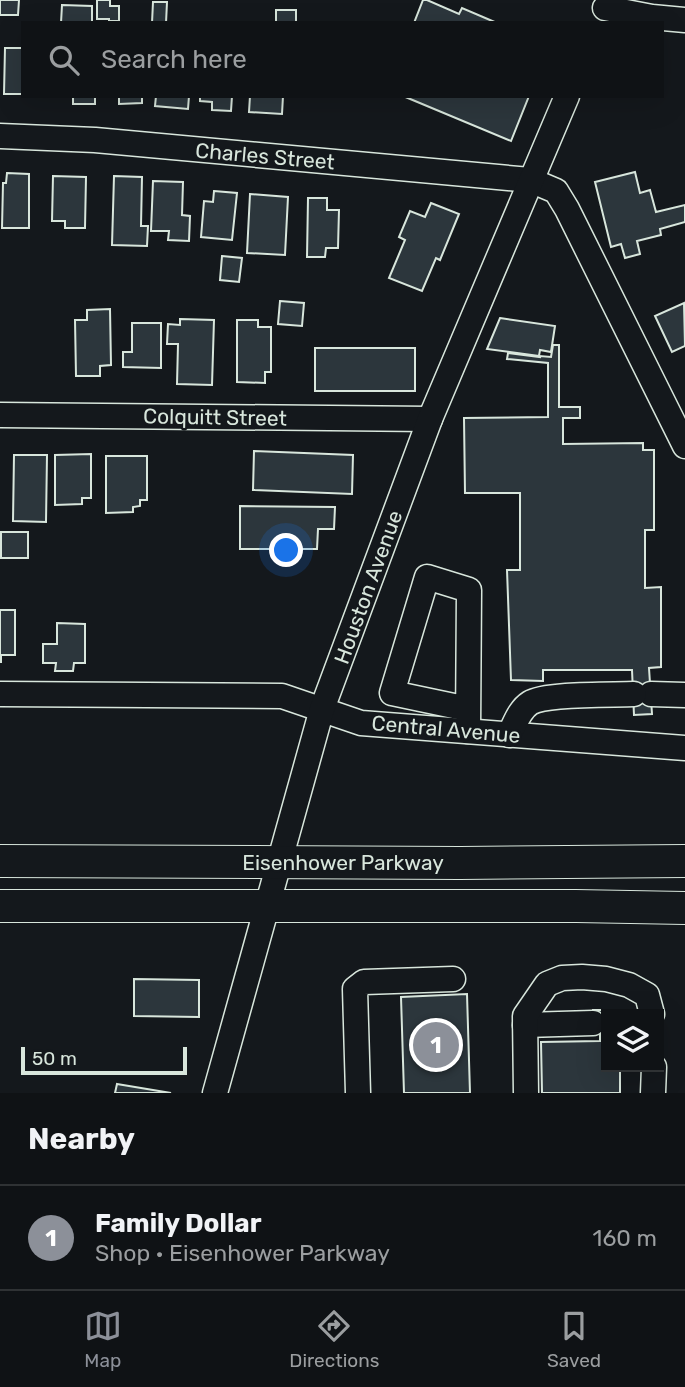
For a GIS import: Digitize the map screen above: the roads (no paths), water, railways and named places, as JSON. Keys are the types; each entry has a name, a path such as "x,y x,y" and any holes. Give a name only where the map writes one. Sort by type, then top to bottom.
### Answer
{"main road":[{"name":"Eisenhower Parkway","path":"0,861 685,861"},
{"name":"Eisenhower Parkway","path":"0,906 685,908"}],"street":[{"path":"604,10 685,20"},
{"name":"Houston Avenue","path":"215,1093 322,709 430,419 566,98"},
{"name":"Charles Street","path":"0,136 95,140 530,180"},
{"path":"530,180 556,191 567,209 685,446"},
{"name":"Colquitt Street","path":"0,415 430,419"},
{"path":"427,577 469,590 468,720 392,693 427,577"},
{"name":"Central Avenue","path":"0,694 282,696 361,723 468,720 509,735 685,748"},
{"path":"509,735 524,708 532,701 547,697 685,695"},
{"path":"526,1093 526,1016 547,984 562,978 606,979 629,985 647,995 651,1009"},
{"path":"358,1093 355,989 364,982 453,979"},
{"path":"525,1024 593,1023"},
{"path":"653,1093 654,1072"}],"place":[{"name":"Family Dollar","path":"436,1045"}]}
